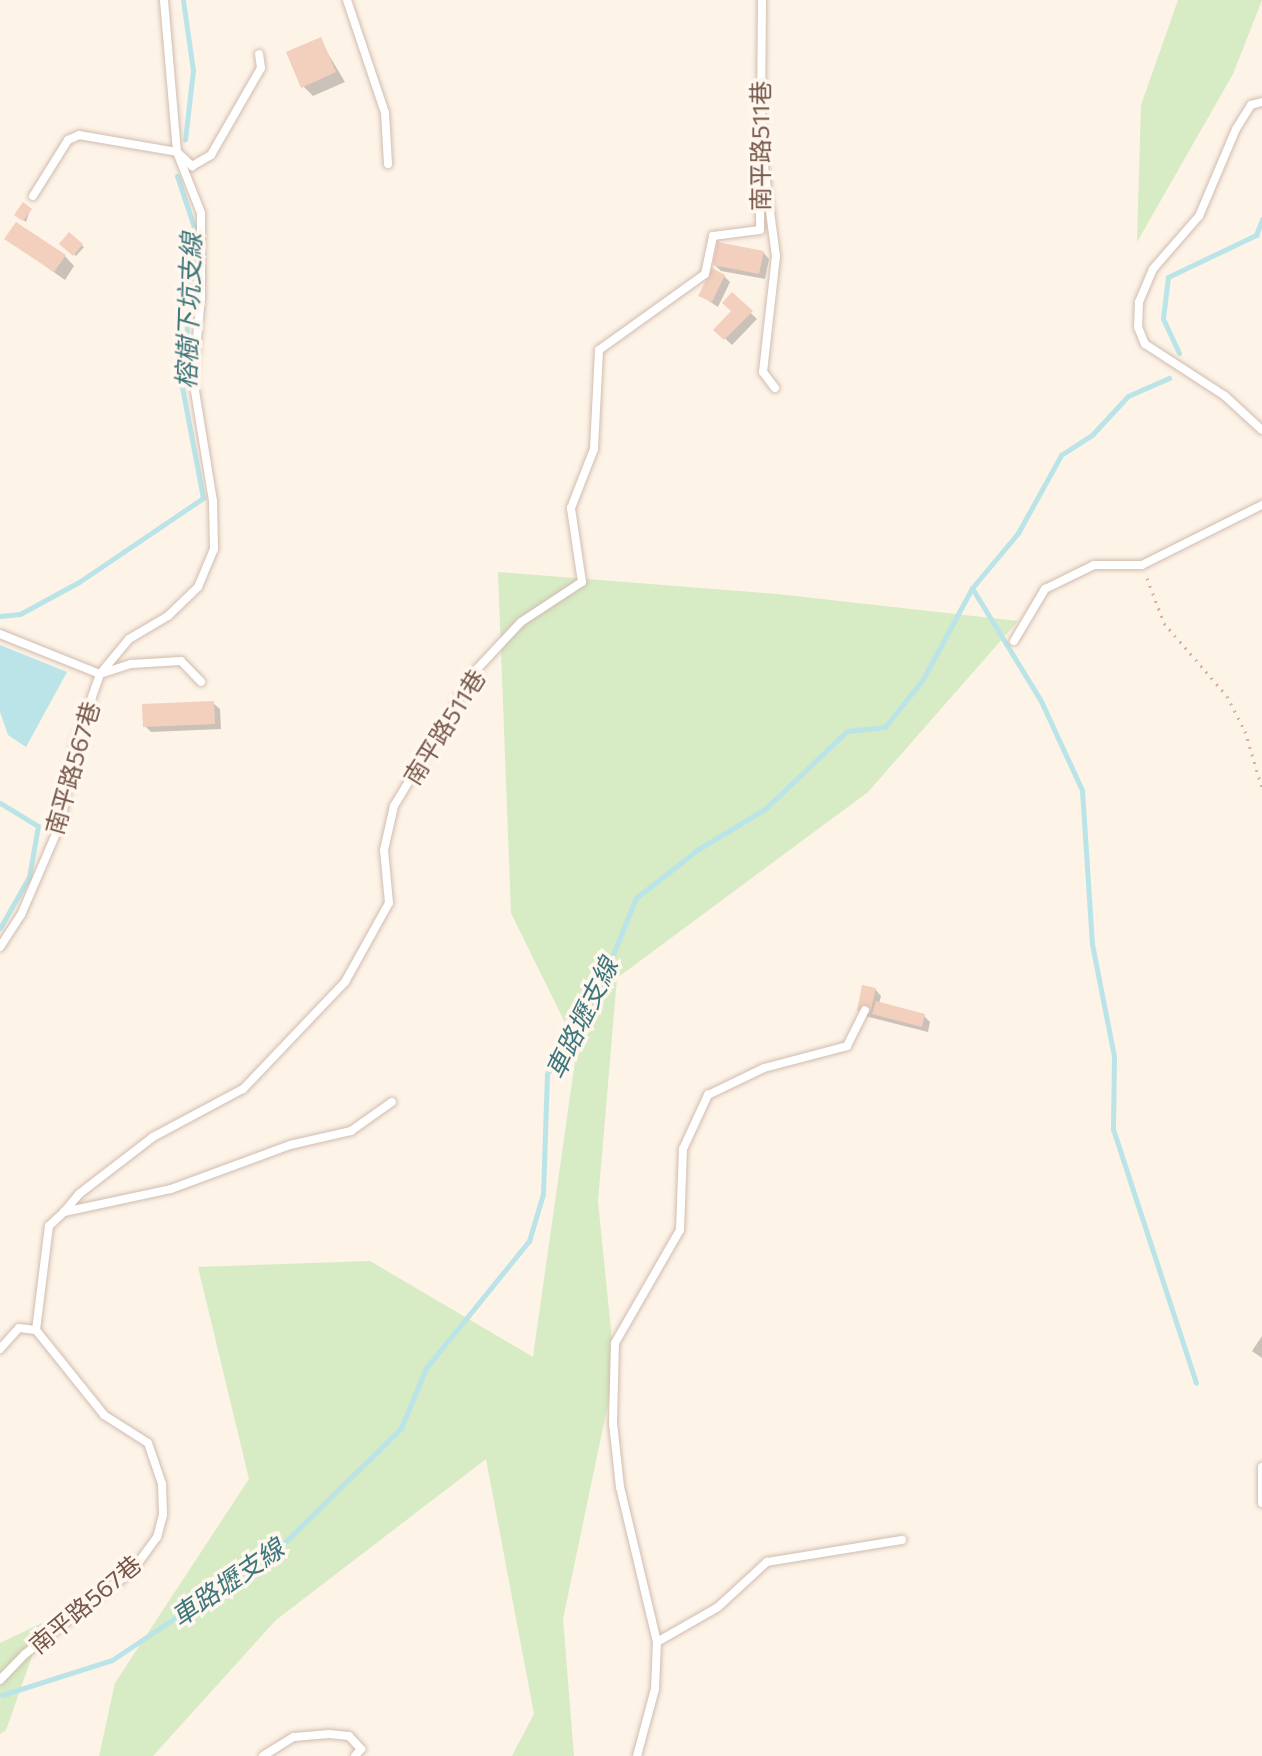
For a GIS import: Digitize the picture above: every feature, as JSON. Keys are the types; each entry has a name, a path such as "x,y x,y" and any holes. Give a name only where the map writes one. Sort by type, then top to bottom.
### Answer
{"lane":[{"name":"南平路567巷","path":"0,947 21,915 61,822 74,748 100,674 129,639 168,616 198,587 214,549 213,501 193,379 201,298 201,213 177,152 164,0"},
{"path":"347,0 385,113 388,164"},
{"name":"南平路511巷","path":"64,1212 79,1194 153,1137 243,1089 345,982 389,903 384,850 394,806 477,669 521,622 582,582 571,508 594,449 599,350 705,274 713,236 760,230 762,0"},
{"path":"33,196 68,140 79,135 177,152 192,166 211,155 261,68 259,54"},
{"path":"1262,102 1251,105 1236,129 1199,216 1153,269 1139,302 1138,327 1145,344 1225,396 1262,430"},
{"path":"760,151 769,181 776,256 763,372 775,388"},
{"path":"1014,641 1045,589 1094,565 1142,565 1262,505"},
{"name":"南平路567巷","path":"0,634 100,674 131,664 181,661 201,682"},
{"path":"637,1756 655,1689 657,1642 620,1487 613,1423 615,1343 680,1230 683,1149 708,1095 764,1068 847,1046 865,1010"},
{"path":"0,1349 19,1328 36,1330 49,1226 64,1212 171,1189 290,1145 351,1131 392,1102"},
{"name":"南平路567巷","path":"0,1680 25,1654 133,1570 157,1537 163,1515 162,1484 148,1443 104,1415 36,1330"},
{"path":"1262,1467 1262,1503"},
{"path":"657,1642 718,1607 767,1562 902,1540"},
{"path":"263,1756 294,1737 329,1734 349,1736 361,1749 355,1756"}],"path":[{"path":"1142,565 1164,623 1227,696 1245,731 1262,788"}],"green space":[{"path":"1178,0 1262,0 1233,74 1137,242 1141,105"},
{"path":"498,572 777,594 1018,621 868,792 617,978 598,1201 615,1370 563,1619 574,1756 512,1756 534,1714 486,1459 276,1620 153,1756 99,1756 115,1683 249,1479 198,1267 370,1261 533,1357 577,1047 511,913"},
{"path":"44,1622 6,1730 0,1734 0,1643"}],"water":[{"path":"0,645 67,672 26,747 8,735 0,712"}],"building":[{"path":"321,37 336,72 301,88 286,52"},
{"path":"23,202 32,209 23,221 14,215"},
{"path":"16,222 66,255 54,272 4,239"},
{"path":"69,232 83,244 73,256 59,244"},
{"path":"717,242 764,251 759,274 713,265"},
{"path":"712,268 725,275 712,302 698,296"},
{"path":"732,292 753,311 724,340 713,330 731,311 722,303"},
{"path":"214,701 215,724 143,727 142,704"},
{"path":"862,985 876,988 870,1014 857,1011"},
{"path":"876,1001 925,1014 922,1027 872,1014"}],"waterway":[{"name":"榕樹下坑支線","path":"183,0 193,70 185,140"},
{"name":"榕樹下坑支線","path":"0,616 20,614 79,582 203,498 182,387 195,230 177,176"},
{"name":"車路壢支線","path":"1179,353 1163,318 1168,277 1256,235 1262,219"},
{"name":"車路壢支線","path":"2,1695 112,1660 277,1550 401,1428 426,1368 529,1241 543,1194 547,1074 598,991 636,898 697,850 765,809 847,731 885,727 923,679 972,588 1018,533 1061,455 1092,435 1128,396 1169,378"},
{"path":"972,588 1041,701 1082,790 1092,944 1114,1056 1113,1129 1196,1383"},
{"name":"榕樹下坑支線","path":"0,803 38,826 29,877 0,928"}]}
